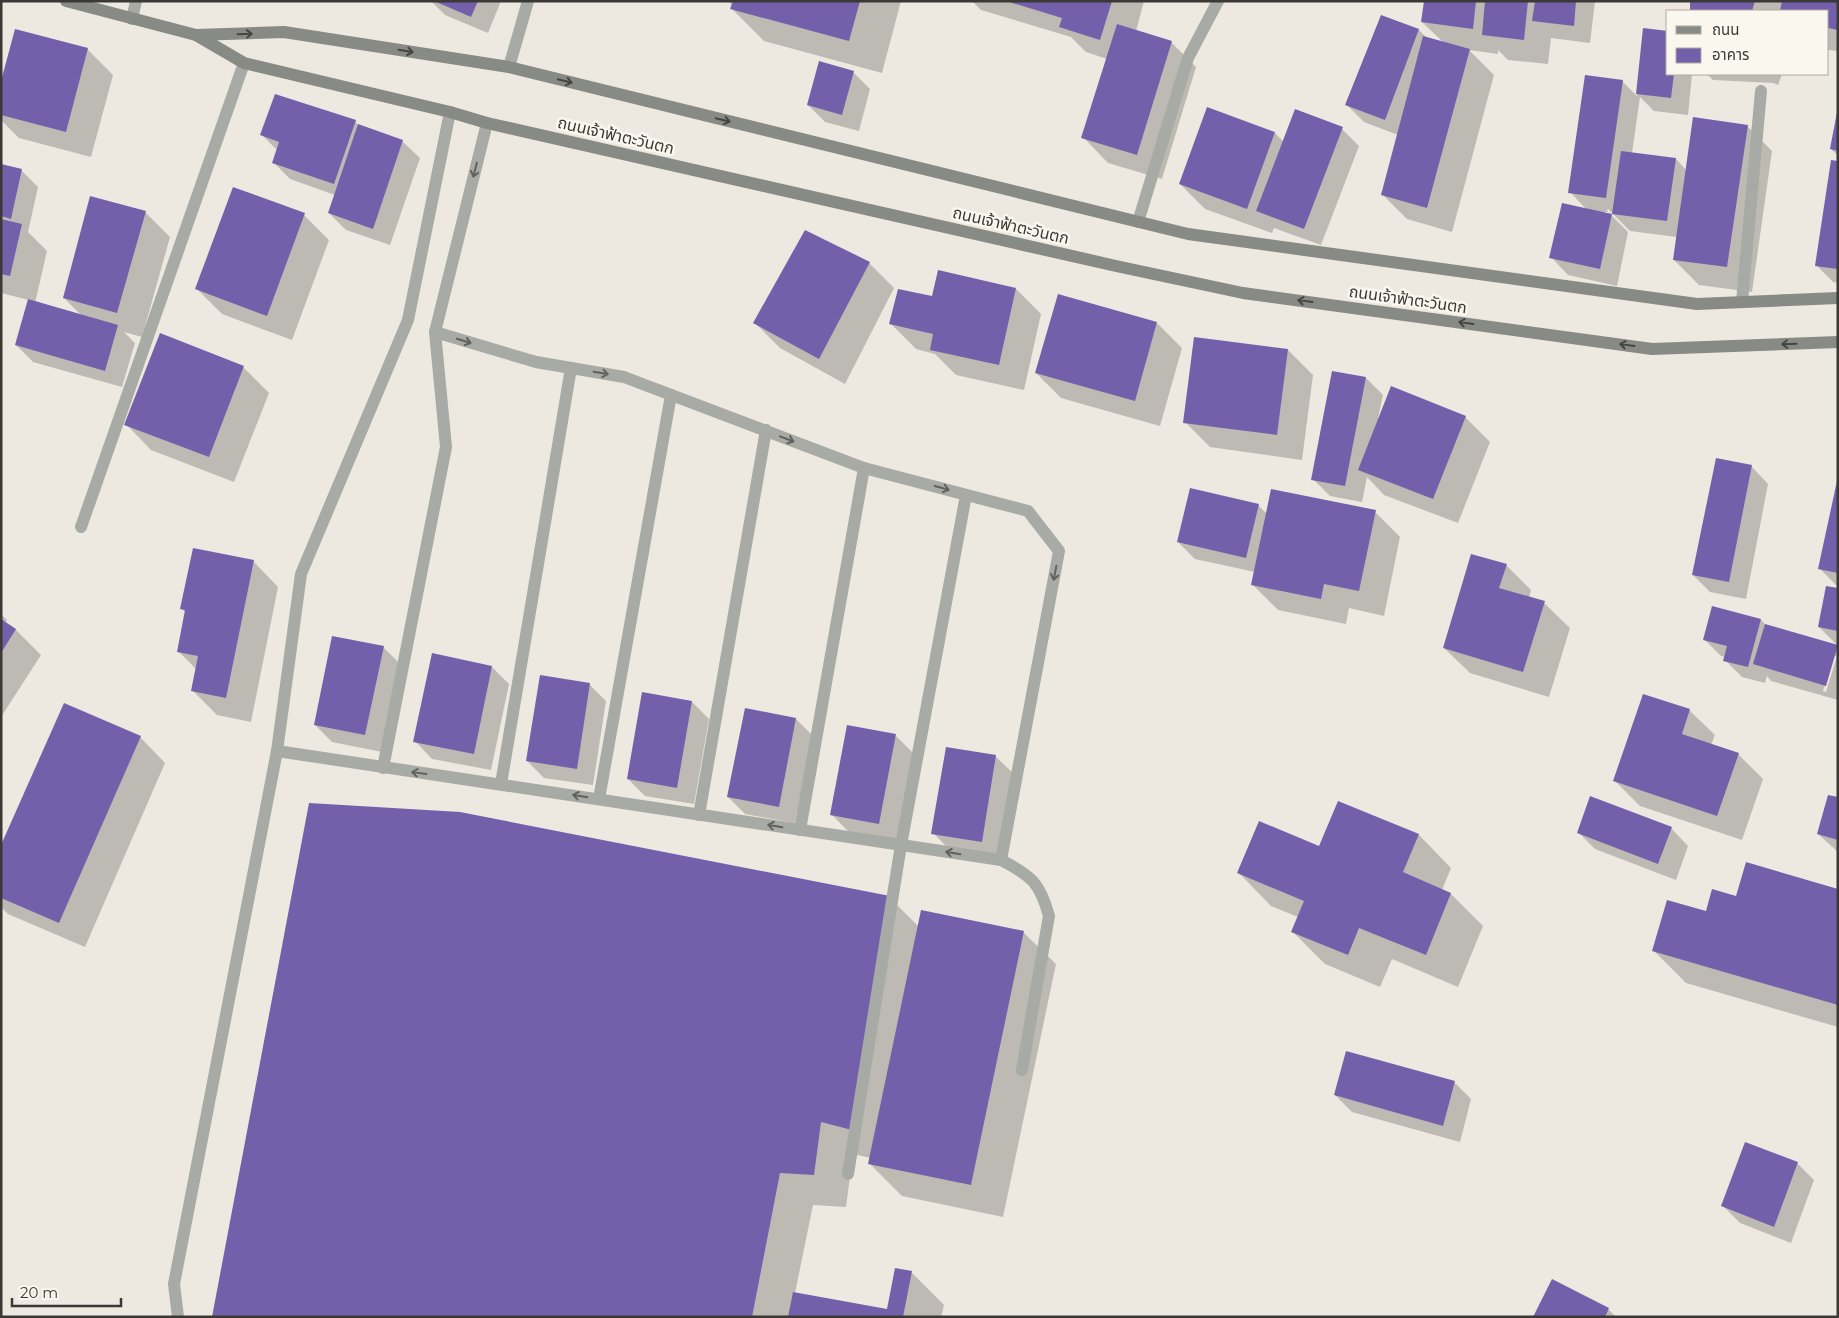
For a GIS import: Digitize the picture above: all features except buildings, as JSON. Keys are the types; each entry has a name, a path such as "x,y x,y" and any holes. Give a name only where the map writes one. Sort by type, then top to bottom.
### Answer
{"main road":[{"name":"ถนนเจ้าฟ้าตะวันตก","path":"66,1 196,35 284,32 509,67 1188,234 1697,304 1838,298"},
{"name":"ถนนเจ้าฟ้าตะวันตก","path":"196,35 244,63 487,122 1116,266 1243,293 1652,349 1838,342"}],"street":[{"path":"132,19 136,1"},
{"path":"509,67 528,1"},
{"path":"1138,222 1188,58 1218,1"},
{"path":"82,527 244,63"},
{"path":"1742,302 1761,91"},
{"path":"178,1317 174,1284 277,751 301,574 408,320 450,112"},
{"path":"383,768 446,447 434,332 487,122"},
{"path":"434,332 536,362 624,377 864,468 1028,510 1059,551 1002,860"},
{"path":"501,784 571,368"},
{"path":"599,799 671,395"},
{"path":"699,815 766,430"},
{"path":"800,830 864,468"},
{"path":"848,1174 901,845 966,494"},
{"path":"277,751 1002,860 1018,869 1034,882 1044,898 1049,916 1022,1070"}]}
